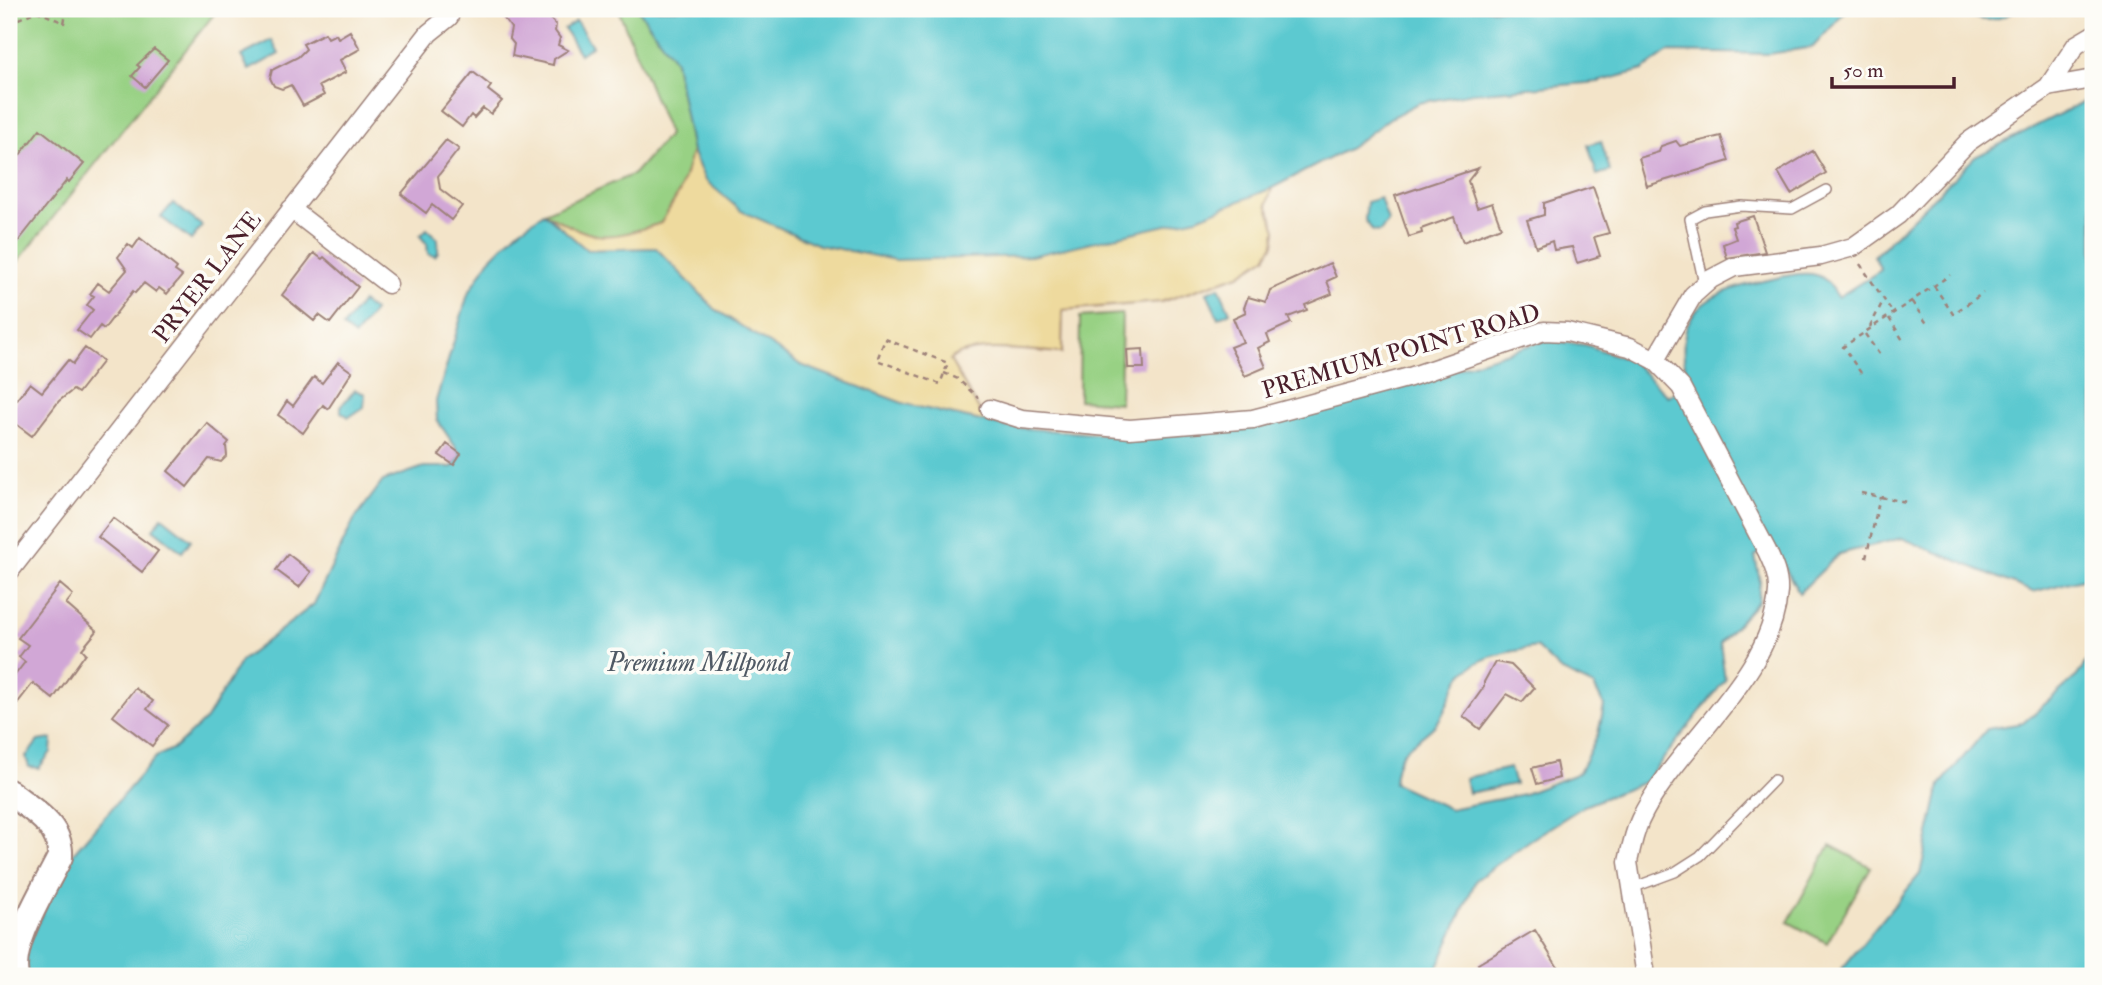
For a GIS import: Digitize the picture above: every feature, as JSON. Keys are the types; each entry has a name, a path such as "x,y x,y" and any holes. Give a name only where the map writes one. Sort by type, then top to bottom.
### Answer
{"street":[{"name":"PRYER LANE","path":"9,572 429,33 449,18"},
{"path":"1655,360 1693,295 1704,285 1734,267 1821,256 1850,248 1898,215 1968,142 2048,87 2076,45 2093,35"},
{"path":"2048,87 2093,79"},
{"path":"291,209 388,284"},
{"name":"PREMIUM POINT ROAD","path":"990,409 1022,419 1130,429 1253,419 1410,377 1544,331 1604,339 1655,360 1681,387 1767,551 1776,571 1779,590 1768,632 1748,668 1686,751 1640,819 1628,862 1646,976"},
{"path":"9,792 46,820 61,844 60,857 20,939 13,964 16,976"}],"lane":[{"path":"1704,285 1690,219 1705,211 1741,206 1792,209 1827,190"},
{"path":"1632,888 1675,872 1700,856 1773,780"}],"path":[{"path":"9,23 37,10 64,23 66,9"},
{"path":"1850,248 1893,313"},
{"path":"1861,373 1843,347 1950,275"},
{"path":"1934,286 1953,314 1983,293"},
{"path":"1866,332 1884,299"},
{"path":"1911,301 1928,325"},
{"path":"1888,317 1904,342"},
{"path":"1866,332 1881,357"},
{"path":"885,339 948,363 944,373 940,384 877,360 885,339"},
{"path":"944,373 958,379 990,409"},
{"path":"1861,493 1906,502"},
{"path":"1867,558 1880,497"}],"green space":[{"path":"9,9 218,9 9,273"},
{"path":"618,9 638,9 675,61 692,151 680,191 661,223 612,236 601,236 577,229 544,213 634,174 669,134"},
{"path":"1122,314 1120,403 1079,400 1080,317"},
{"path":"1830,845 1871,867 1827,943 1788,922"}],"sand":[{"path":"692,151 705,180 1197,218 1272,188 1267,204 1276,230 1274,244 1266,257 1239,275 1161,302 1063,310 1062,353 987,349 959,354 950,360 986,422 905,404 801,365 715,309 656,248 587,250 544,213 577,229 601,236 612,236 661,223 680,191"}],"water":[{"path":"638,9 1848,9 1813,47 1769,54 1668,52 1643,70 1598,82 1472,93 1418,103 1390,118 1350,148 1272,188 1197,218 1031,256 895,260 819,245 741,211 705,180 692,151 675,61"},
{"path":"1961,9 2019,9 1996,19 1982,20"},
{"path":"576,21 592,46 580,54 564,29"},
{"path":"272,40 279,54 249,70 241,56"},
{"name":"Premium Millpond","path":"2093,97 2093,576 2033,592 1902,538 1839,554 1799,593 1773,546 1755,556 1760,581 1758,601 1720,643 1725,680 1645,782 1584,806 1529,841 1476,880 1434,976 28,976 21,959 68,859 156,757 176,747 206,719 241,661 314,604 354,520 383,481 424,467 452,467 461,455 437,420 436,401 468,294 489,260 519,230 544,213 587,250 656,248 715,309 801,365 905,404 1007,427 1138,437 1235,430 1341,405 1546,340 1586,345 1632,361 1668,396 1689,384 1684,359 1684,339 1688,323 1697,310 1710,300 1745,285 1805,274 1823,278 1838,297 1881,270 1874,256 1975,157","holes":["1536,647 1560,670 1594,686 1604,706 1598,734 1579,773 1524,794 1450,809 1394,783 1403,754 1436,724 1461,676 1477,663 1496,655"]},
{"path":"1601,141 1610,171 1597,175 1588,145"},
{"path":"1380,198 1388,221 1380,232 1373,231 1365,220 1367,202"},
{"path":"173,203 202,226 191,240 161,217"},
{"path":"427,229 438,239 438,252 435,256 428,254 427,244 420,236"},
{"path":"1219,287 1230,312 1218,318 1207,292"},
{"path":"362,302 374,311 355,336 343,327"},
{"path":"355,390 365,394 364,407 349,417 341,412 341,406"},
{"path":"162,517 191,540 182,552 153,529"},
{"path":"2093,651 2093,976 1836,976 1920,874 1940,785 1987,729 2023,723 2077,676"},
{"path":"52,739 51,752 39,768 29,767 26,757 38,741"},
{"path":"1510,768 1515,784 1468,793 1465,778"}],"building":[{"path":"497,9 541,9 556,25 555,31 560,38 558,45 568,50 554,59 553,65 512,56 514,44 509,38 511,28"},
{"path":"350,31 360,49 340,60 346,72 319,86 324,95 303,106 291,85 282,89 274,86 270,78 272,70 298,57 306,49 303,44 325,33 328,38 336,34 338,38"},
{"path":"154,49 168,60 145,87 132,76 140,67 137,65"},
{"path":"473,72 491,86 488,90 502,101 491,114 483,108 474,118 471,115 462,127 441,111"},
{"path":"40,129 84,164 69,182 67,180 9,253 9,169"},
{"path":"1721,136 1729,161 1647,186 1639,158 1659,152 1661,146 1676,141 1680,146"},
{"path":"446,140 459,149 438,176 440,189 462,206 451,220 432,205 426,213 401,194"},
{"path":"1813,151 1826,173 1791,194 1778,172"},
{"path":"1478,168 1468,181 1477,208 1492,203 1501,227 1463,242 1454,217 1421,229 1422,233 1409,237 1395,196"},
{"path":"1593,187 1609,233 1594,237 1600,256 1577,263 1572,247 1554,250 1552,241 1536,247 1527,220 1544,215 1544,203"},
{"path":"1753,216 1765,252 1727,258 1723,244 1736,239 1732,227 1735,226 1734,222"},
{"path":"140,238 177,268 175,271 182,276 167,294 159,288 156,292 144,283 135,293 133,291 104,329 100,326 90,339 77,330 93,310 87,305 94,296 90,294 98,283 109,291 127,270 118,257 128,244 133,248"},
{"path":"314,253 322,259 324,257 358,287 330,323 319,315 314,321 282,295"},
{"path":"1330,263 1336,277 1327,281 1332,294 1305,305 1307,310 1288,317 1291,323 1267,334 1270,342 1258,348 1266,367 1245,376 1230,347 1243,342 1233,318 1246,312 1244,308 1248,297 1266,302 1270,290"},
{"path":"85,348 103,361 78,393 73,390 59,401 32,436 16,424 9,434 9,409 30,383 42,392 68,360 73,364"},
{"path":"1143,349 1144,368 1128,368 1127,350"},
{"path":"338,362 352,372 328,409 323,405 303,433 278,415 287,401 293,406 314,377 322,383"},
{"path":"207,423 229,442 226,446 227,456 221,462 209,459 187,487 168,471"},
{"path":"447,444 461,454 454,465 439,455"},
{"path":"113,518 158,551 142,572 98,537"},
{"path":"288,554 311,572 299,587 276,570"},
{"path":"60,584 73,595 66,604 97,631 82,649 86,653 53,699 33,683 9,714 9,683 25,662 19,657 28,645 18,638"},
{"path":"1495,662 1511,665 1534,688 1522,702 1507,694 1480,729 1463,716 1484,687"},
{"path":"135,688 153,701 147,709 168,725 152,746 113,716"},
{"path":"1556,762 1559,778 1537,784 1532,768"},
{"path":"1535,930 1563,976 1486,976 1478,964"}]}
